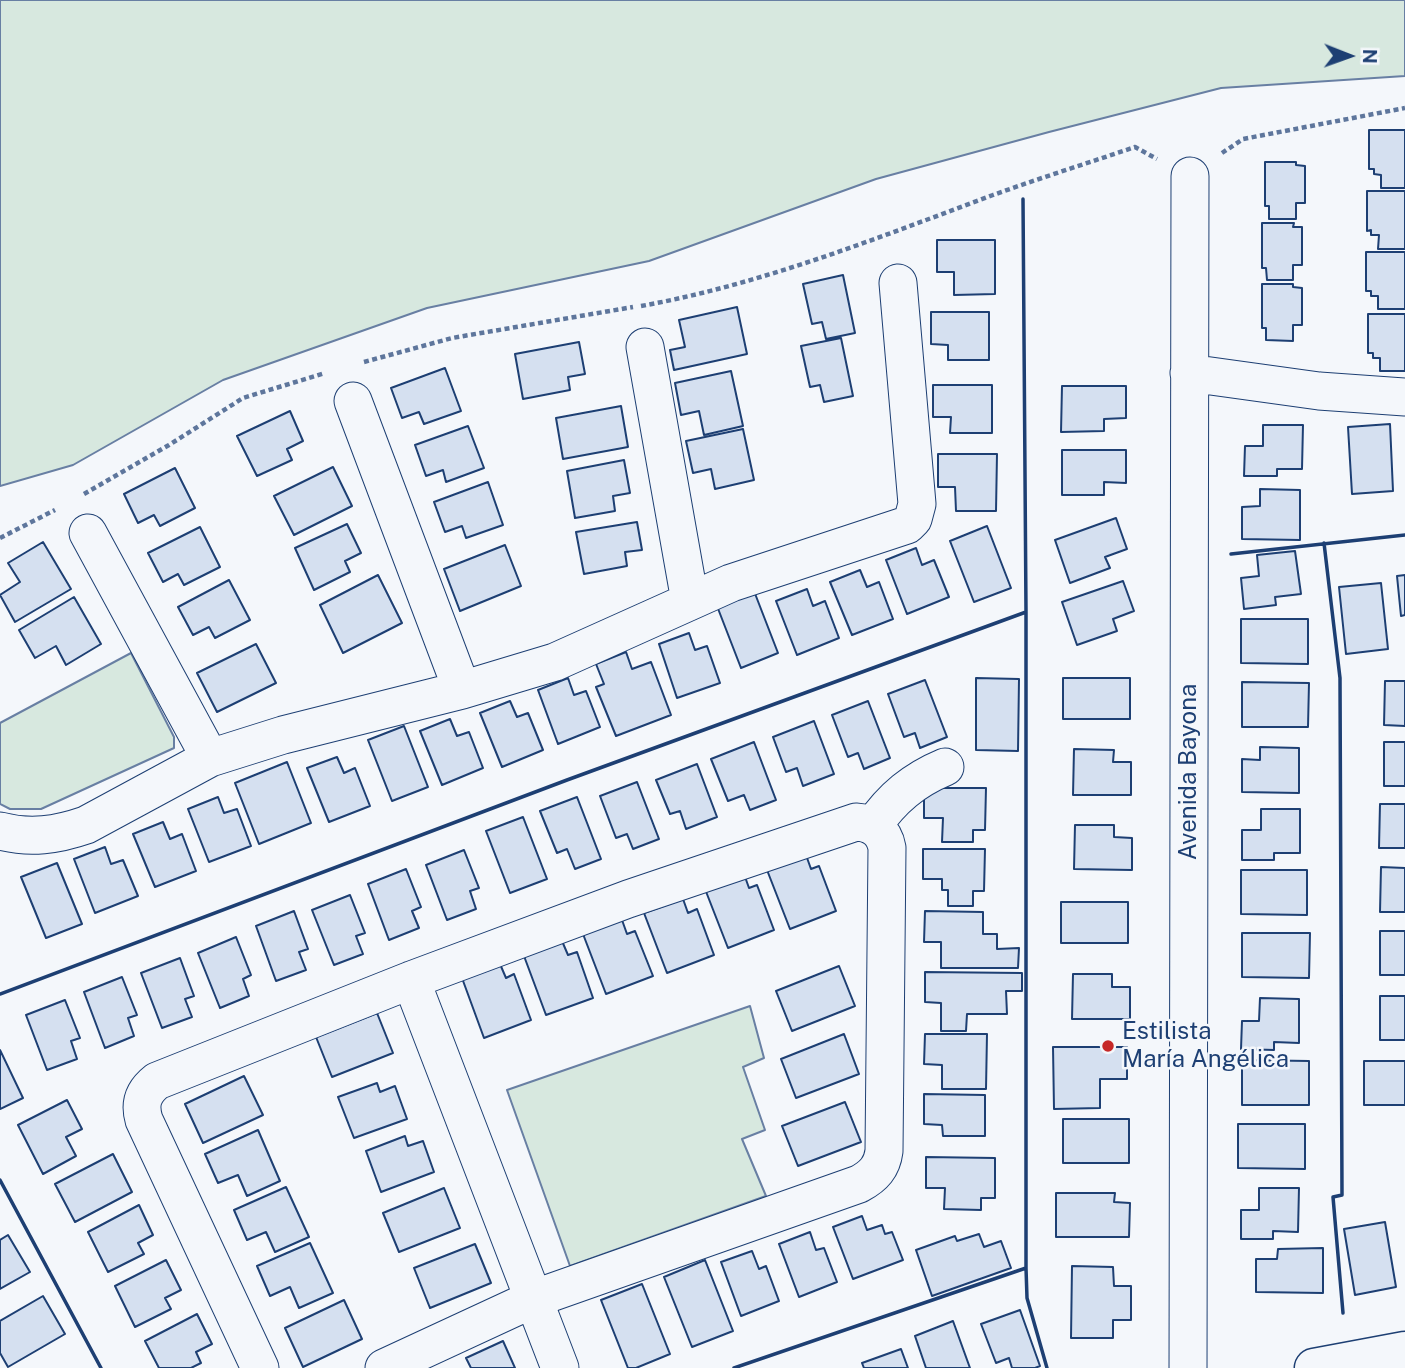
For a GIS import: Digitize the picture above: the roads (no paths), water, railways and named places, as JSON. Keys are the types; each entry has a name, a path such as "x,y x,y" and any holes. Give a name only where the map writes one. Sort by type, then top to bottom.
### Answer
{"main road":[{"path":"1314,1368 1405,1351"}],"street":[{"name":"Avenida Bayona","path":"1188,1368 1190,176"},
{"path":"7,840 45,836 86,825 211,758 283,735 462,690 555,662 760,572 899,528 913,519 917,504 898,283"},
{"path":"645,347 690,601"},
{"path":"1189,373 1319,391 1405,397"},
{"path":"353,401 462,690"},
{"path":"88,533 211,758"},
{"path":"873,826 895,797 910,785 945,767"},
{"path":"260,1368 144,1120 142,1098 148,1088 157,1082 411,980 628,899 847,824 856,822 873,826 886,839 887,848 884,1151 883,1162 877,1171 859,1184 533,1299 384,1368"},
{"path":"411,980 560,1368"}],"place":[{"name":"Estilista María Angélica","path":"1108,1046"}]}
